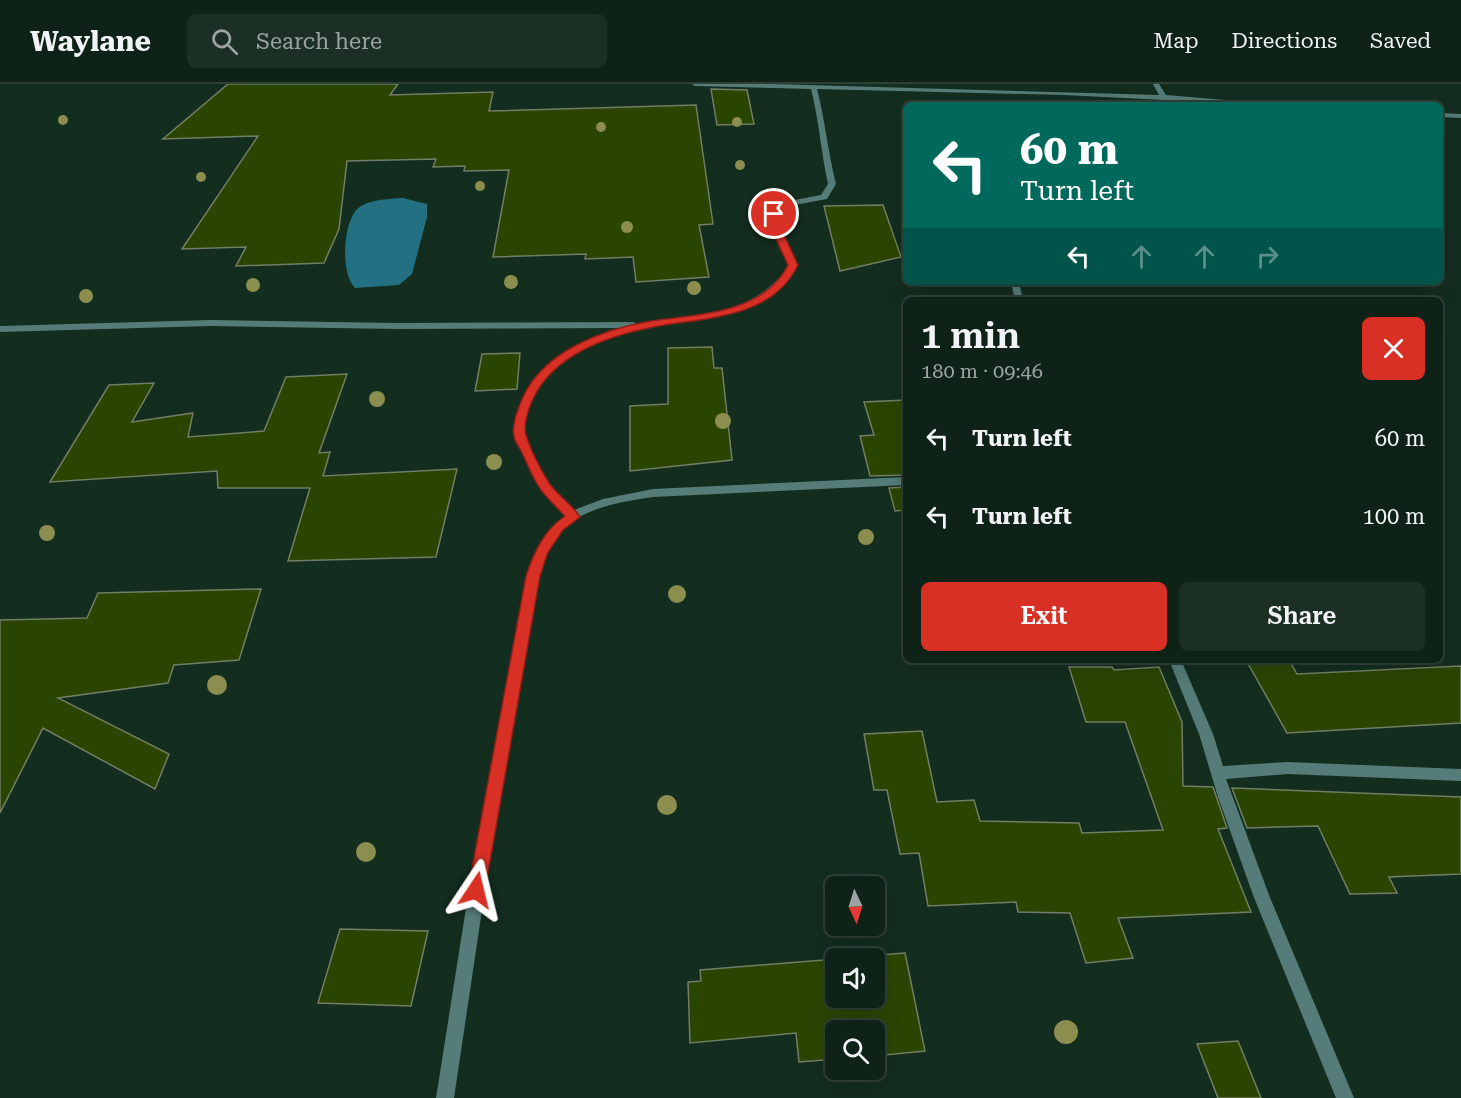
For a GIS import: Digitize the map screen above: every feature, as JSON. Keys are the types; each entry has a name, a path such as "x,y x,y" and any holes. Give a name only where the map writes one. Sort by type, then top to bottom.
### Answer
{"street":[{"path":"695,84 1005,95 1164,97 1225,102"},
{"path":"1155,84 1164,97"},
{"path":"0,329 210,323 397,326 649,325 704,318 741,308 767,295 787,277 793,265 780,237 774,214 787,204 824,197 832,184 825,154 822,120 814,88"},
{"path":"1443,115 1461,116"},
{"path":"574,517 545,487 519,436 523,409 534,384 562,357 607,336 649,325"},
{"path":"445,1098 480,870 533,576 542,550 558,527 574,517 617,499 653,493 903,481"},
{"path":"1176,663 1206,734 1217,773 1261,896 1346,1098"},
{"path":"1217,773 1288,768 1461,775"}],"water":[{"path":"403,198 427,204 427,217 412,274 399,285 355,288 347,271 345,246 350,222 355,212 361,206 371,202"}],"building":[{"path":"228,84 398,84 390,95 493,92 489,111 696,105 713,224 699,225 709,277 636,282 633,257 585,259 586,254 493,257 509,170 464,171 465,166 433,167 436,159 347,161 339,229 324,263 236,266 246,247 182,249 258,136 163,139"},
{"path":"711,89 747,90 754,124 717,125"},
{"path":"883,205 901,257 840,271 824,206"},
{"path":"712,347 714,368 722,368 732,460 630,471 630,406 668,404 668,348"},
{"path":"520,353 517,389 475,391 482,354"},
{"path":"347,374 319,453 330,452 323,476 457,469 436,557 288,561 310,488 218,488 217,471 50,482 109,385 154,383 132,422 193,413 188,437 264,431 286,377"},
{"path":"903,400 903,475 870,476 860,436 874,435 864,402"},
{"path":"903,487 903,510 895,511 889,488"},
{"path":"261,589 239,660 174,665 168,683 58,698 169,754 155,789 43,728 0,813 0,620 87,618 98,593"},
{"path":"1248,663 1291,663 1297,674 1461,666 1461,723 1287,733"},
{"path":"1069,667 1112,667 1114,670 1159,667 1182,722 1183,786 1213,787 1227,828 1218,829 1251,912 1118,918 1133,958 1086,963 1070,913 1018,912 1016,902 928,906 919,853 900,854 887,790 874,790 864,734 922,731 937,802 974,800 980,821 1079,823 1082,833 1163,830 1125,722 1086,722"},
{"path":"1232,788 1461,797 1461,874 1389,877 1397,893 1350,894 1318,826 1247,828"},
{"path":"340,929 428,931 411,1006 318,1003"},
{"path":"905,953 925,1051 885,1055 885,1020 825,1020 825,1060 799,1062 796,1033 690,1043 688,982 701,981 700,970 825,960 825,1008 885,1008 885,955"},
{"path":"1238,1041 1261,1098 1218,1098 1197,1044"}],"route":[{"path":"476,890 533,576 542,550 558,527 574,517 545,487 519,436 523,409 534,384 562,357 607,336 649,325 704,318 741,308 767,295 787,277 793,265 780,237 774,214"}]}
